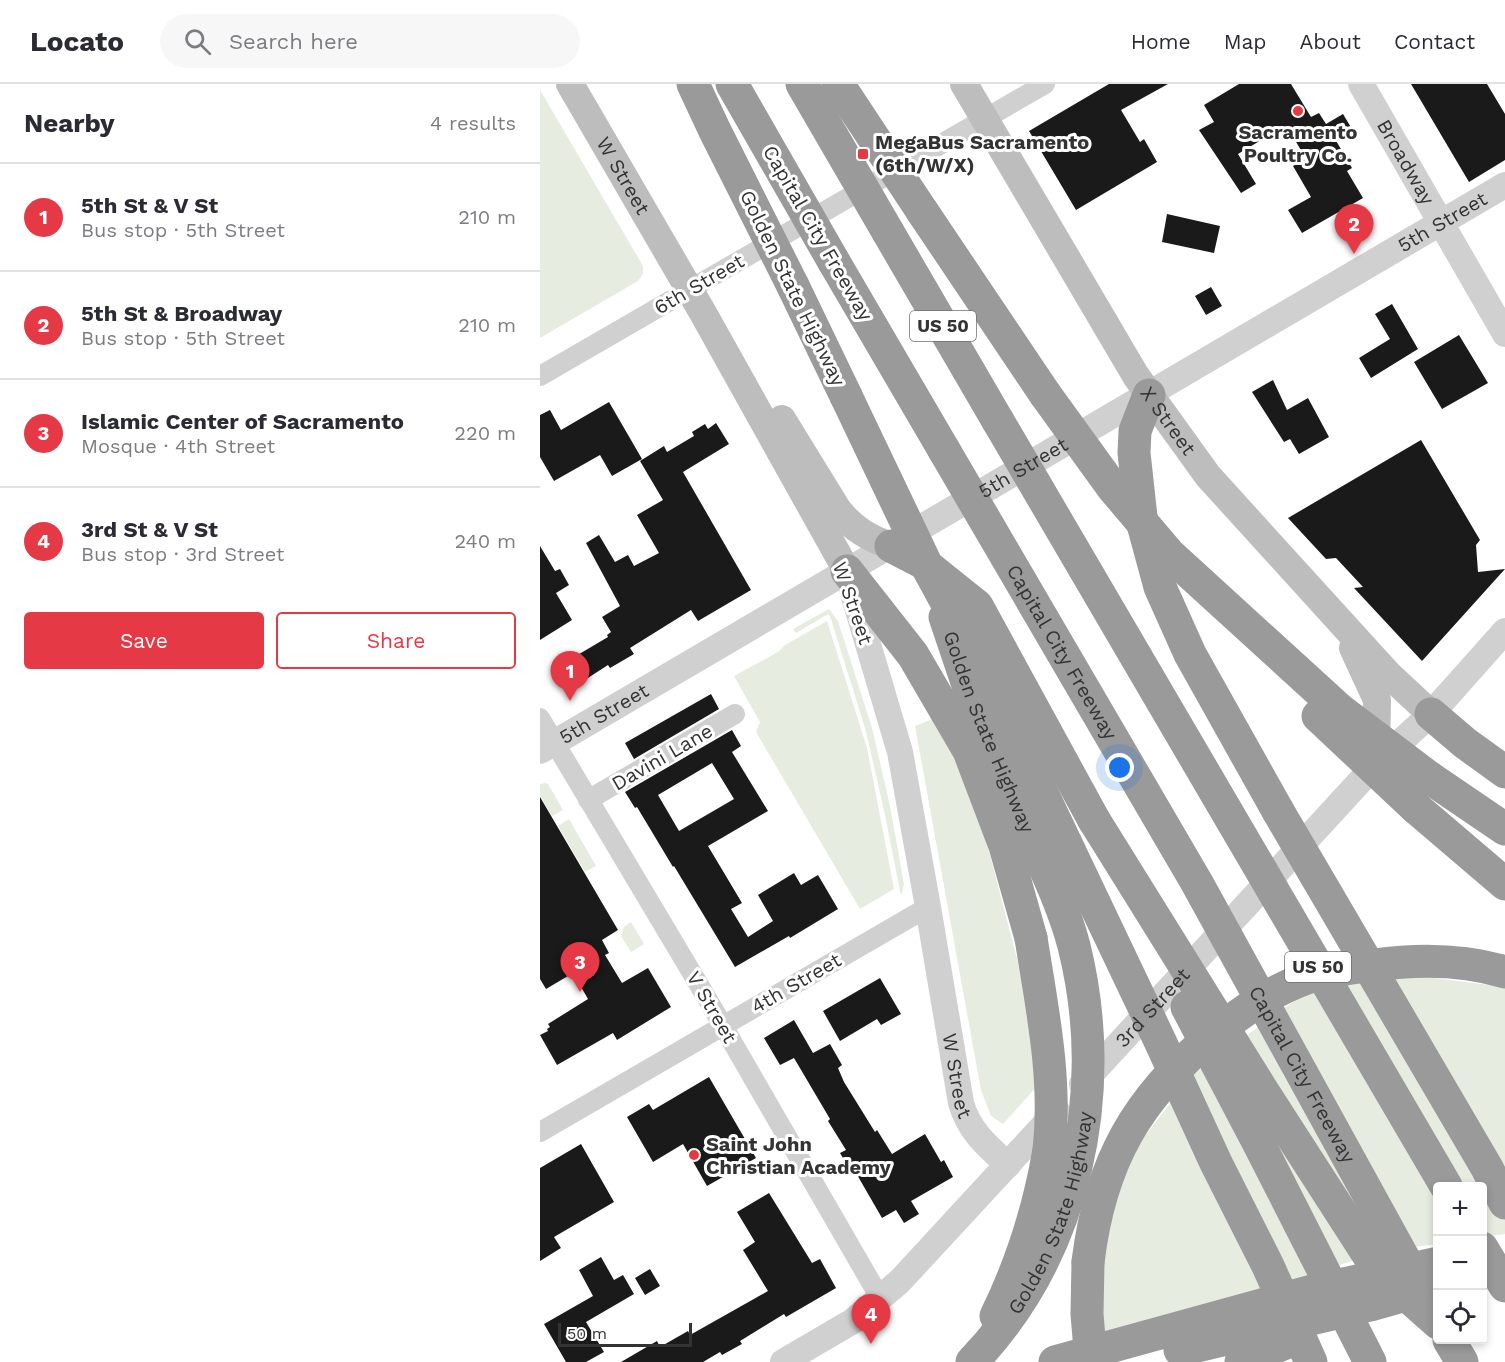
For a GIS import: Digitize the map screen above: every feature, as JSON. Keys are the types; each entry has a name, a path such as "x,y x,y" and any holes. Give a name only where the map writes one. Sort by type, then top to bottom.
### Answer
{"highway":[{"name":"Golden State Highway","path":"693,84 929,570 974,703 1055,892 1073,945 1086,1011 1088,1078 1086,1110 1078,1159 1065,1207 1053,1238 1031,1282 1014,1310 970,1362"},
{"name":"Capital City Freeway","path":"732,84 1197,883 1396,1242 1433,1314"},
{"name":"US 50","path":"802,84 1444,1182"},
{"path":"838,84 1045,394 1113,488 1265,665 1392,787 1505,884"},
{"path":"1149,395 1135,431 1134,453 1141,517 1160,587 1190,654 1278,812 1487,1168 1505,1203"},
{"path":"891,546 922,562 977,606 1094,820 1186,1005 1370,1362"},
{"path":"1169,554 1340,710 1430,778 1505,829"},
{"path":"929,570 983,669 1216,1163 1268,1266 1311,1362"},
{"path":"847,571 913,655 969,751 1005,846 1031,938 1049,1051 1053,1116 1044,1185 1030,1235 1012,1283 970,1362"},
{"path":"1431,714 1471,749 1505,772"},
{"path":"1094,820 1262,1090 1378,1270 1433,1318"},
{"path":"1091,1362 1087,1314 1088,1262 1091,1233 1102,1191 1131,1125 1156,1089 1185,1058 1243,1010 1308,977 1409,960 1450,961 1505,972"},
{"path":"1487,1252 1505,1248"},
{"path":"1487,1256 1505,1286"},
{"path":"1055,1362 1312,1291 1433,1264"},
{"path":"1487,1275 1505,1273"},
{"path":"1128,1362 1370,1305 1433,1287"},
{"path":"1241,1362 1370,1305"},
{"path":"1451,1344 1462,1362"}],"main road":[{"name":"W Street","path":"570,84 689,289 847,571"},
{"name":"X Street","path":"964,84 1136,376 1208,476 1388,674 1431,714"},
{"path":"741,383 776,408 838,510 849,524 863,534 891,546"},
{"path":"1343,625 1377,700 1376,764"}],"street":[{"name":"6th Street","path":"540,376 1046,84"},
{"name":"Broadway","path":"1361,84 1505,334"},
{"name":"5th Street","path":"547,746 1505,185"},
{"name":"W Street","path":"847,571 900,752 965,1116 975,1134 1008,1165"},
{"name":"3rd Street","path":"783,1362 853,1321 900,1281 1376,764 1431,714 1505,631"},
{"name":"Davini Lane","path":"588,800 735,714"},
{"name":"V Street","path":"540,718 547,746 588,800 723,1026 880,1298"},
{"name":"4th Street","path":"540,1132 928,906"}],"shaded area":[{"path":"540,90 643,266 643,274 638,281 540,338"},
{"path":"829,609 838,621 872,728 890,806 904,884 901,896 866,731 830,616 828,614 796,633 793,629"},
{"path":"827,621 867,748 894,889 860,909 756,732 760,722 734,676"},
{"path":"938,717 977,805 1033,1020 1040,1083 1003,1124 991,1116 981,1090 915,726"},
{"path":"540,784 548,784 563,810 552,816 540,796"},
{"path":"569,819 596,866 585,872 558,826"},
{"path":"631,922 644,944 631,952 621,936 624,927"},
{"path":"1395,973 1505,987 1505,1234 1487,1236 1487,1182 1433,1182 1433,1245 1385,1251 1100,1334 1101,1232 1135,1149 1192,1075 1301,996"}],"building":[{"path":"1109,84 1168,84 1121,110 1140,142 1144,139 1157,162 1076,210 1029,131"},
{"path":"1239,84 1291,84 1311,117 1319,113 1326,124 1343,114 1352,129 1335,139 1352,168 1347,171 1363,198 1302,233 1288,210 1311,197 1293,166 1306,159 1288,128 1285,131 1283,127 1238,154 1256,184 1241,193 1199,130 1214,122 1204,105"},
{"path":"1411,84 1487,84 1505,114 1505,160 1469,182"},
{"path":"1167,214 1220,226 1214,253 1162,242"},
{"path":"1211,287 1222,306 1206,315 1195,296"},
{"path":"1392,304 1418,349 1371,378 1359,358 1390,339 1375,314"},
{"path":"1459,335 1488,383 1442,409 1414,362"},
{"path":"1273,380 1287,410 1308,398 1329,437 1299,454 1290,439 1284,442 1252,392"},
{"path":"609,402 642,459 612,476 600,455 554,481 540,457 540,415 550,410 561,430"},
{"path":"716,423 729,444 683,472 751,590 698,621 691,610 630,648 634,654 610,668 608,665 577,685 564,663 608,637 607,635 611,632 602,617 620,606 586,543 599,535 615,562 628,555 634,566 659,553 637,515 663,500 640,461 664,446 667,452 694,436 692,432 705,424 708,429"},
{"path":"1421,440 1480,540 1476,545 1478,572 1505,569 1422,661 1354,588 1363,587 1336,558 1326,559 1288,518"},
{"path":"540,546 555,571 560,569 569,585 556,593 572,620 540,640"},
{"path":"711,694 719,709 634,759 625,743"},
{"path":"732,730 741,746 732,752 768,811 708,846 742,903 731,909 748,937 773,921 758,895 794,873 801,885 818,875 838,909 735,967 637,807 635,808 625,792","holes":["712,763 734,799 679,831 658,795"]},
{"path":"540,797 618,930 602,940 609,953 605,955 622,983 648,968 671,1007 617,1040 613,1033 557,1065 540,1035 548,1031 550,1027 548,1024 588,999 573,973 546,989 540,979"},
{"path":"880,978 901,1014 881,1025 877,1019 840,1041 823,1011"},
{"path":"794,1020 813,1053 830,1044 842,1065 838,1068 844,1082 875,1132 877,1130 892,1154 925,1134 941,1162 944,1160 953,1177 911,1201 919,1214 904,1223 896,1210 882,1218 856,1173 853,1175 840,1153 846,1150 794,1058 780,1065 764,1038"},
{"path":"709,1077 756,1158 707,1186 683,1144 653,1162 627,1117 649,1104 653,1110"},
{"path":"581,1144 614,1202 554,1237 561,1248 540,1261 540,1168"},
{"path":"769,1193 812,1263 820,1259 836,1288 786,1317 784,1314 740,1341 742,1344 722,1355 720,1352 703,1362 621,1362 657,1341 660,1347 688,1331 690,1335 768,1291 743,1250 755,1242 737,1212"},
{"path":"601,1257 614,1280 623,1275 634,1294 586,1322 604,1352 586,1362 566,1362 544,1324 593,1296 579,1270"},
{"path":"650,1269 660,1286 645,1295 635,1278"}],"place":[{"name":"Sacramento Poultry Co.","path":"1298,111"},
{"name":"MegaBus Sacramento (6th/W/X)","path":"863,154"},
{"name":"5th St & Broadway","path":"1354,254"},
{"name":"5th St & V St","path":"570,701"},
{"name":"Islamic Center of Sacramento","path":"580,992"},
{"name":"Saint John Christian Academy","path":"694,1155"},
{"name":"3rd St & V St","path":"871,1344"}]}
